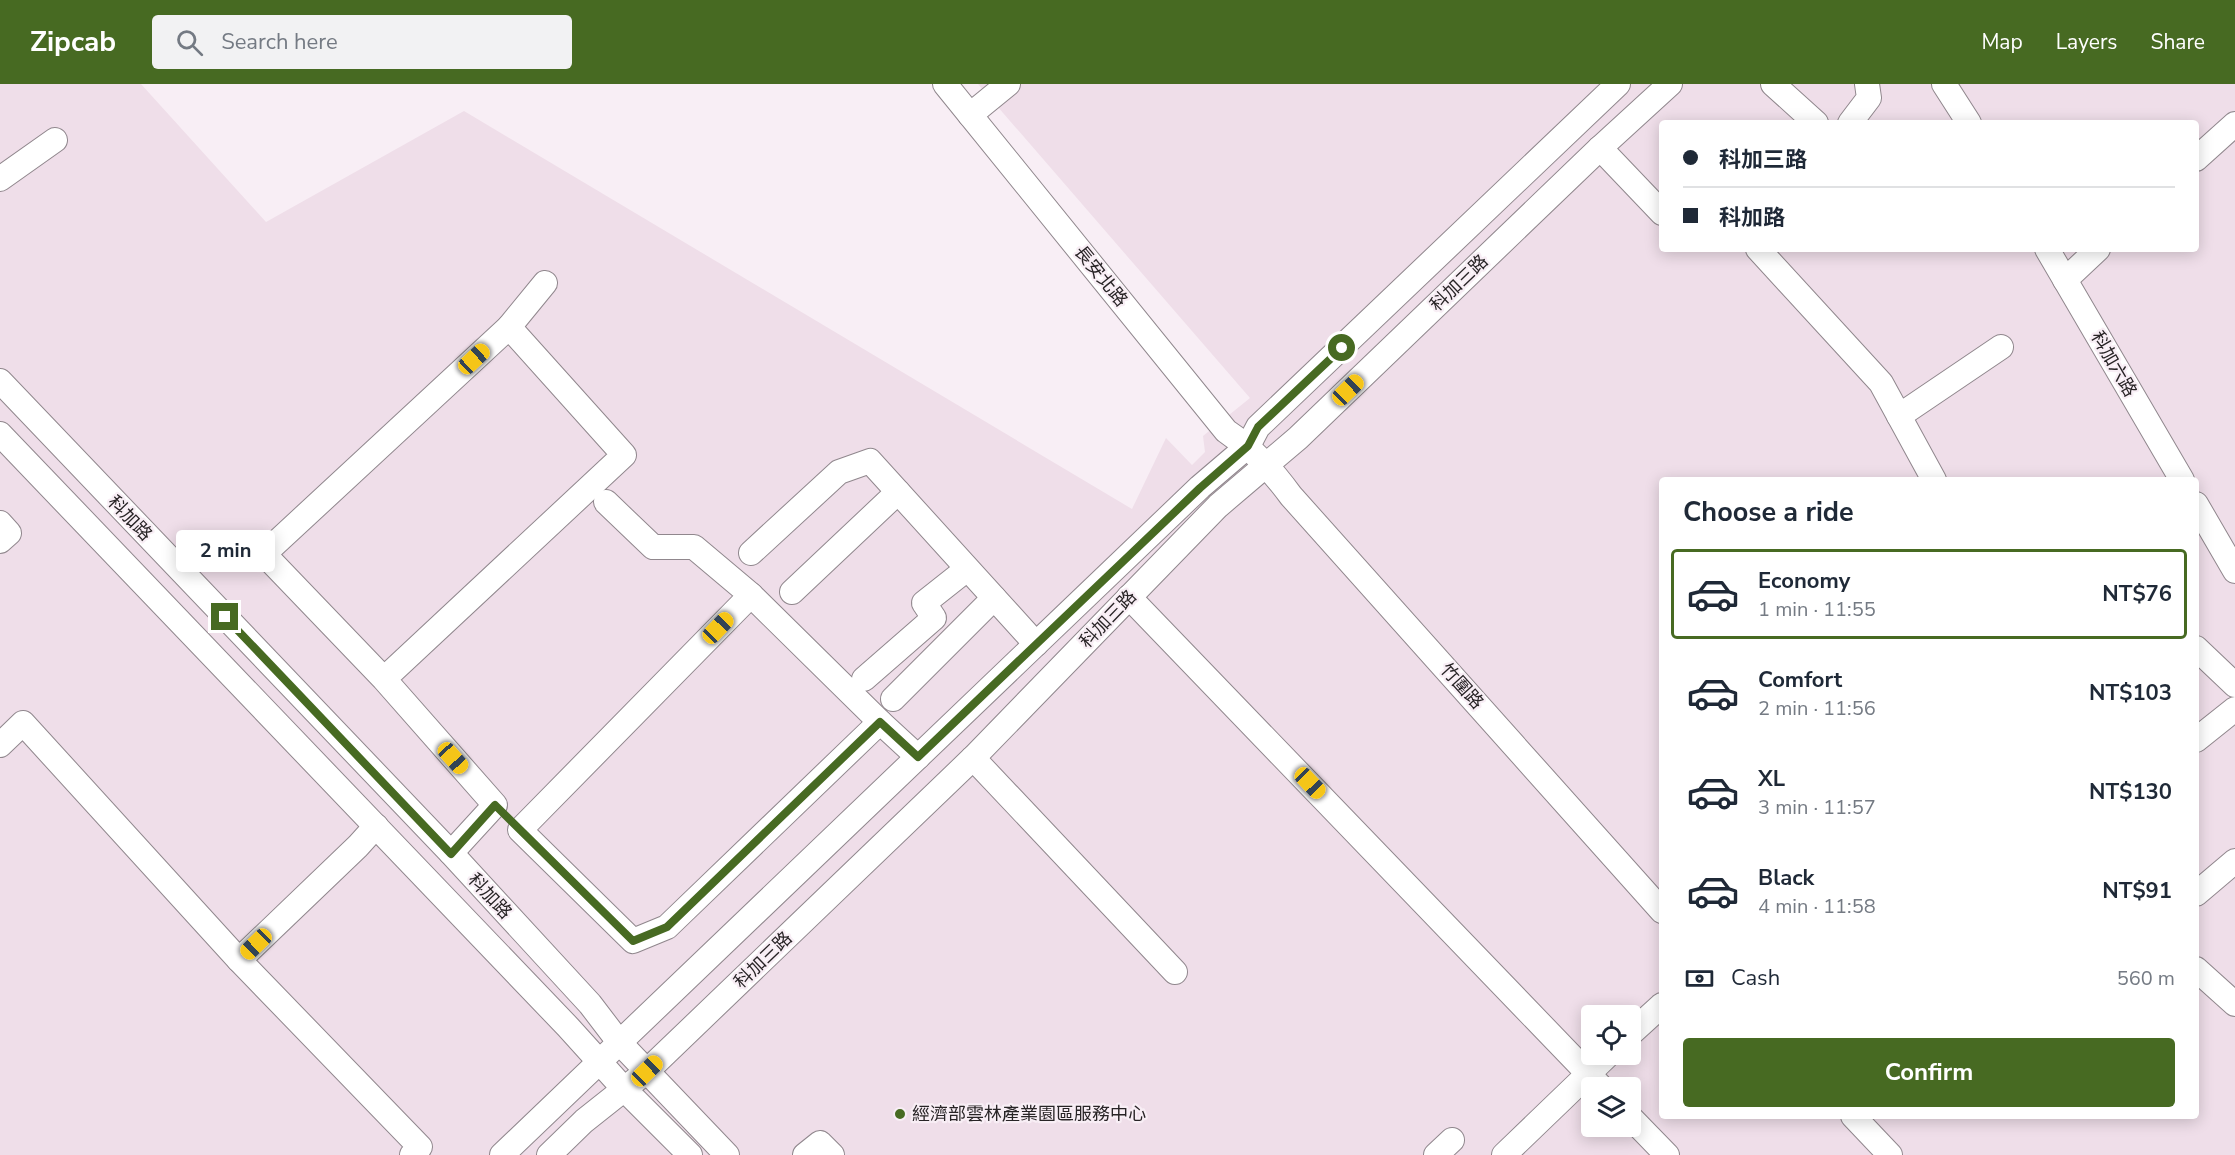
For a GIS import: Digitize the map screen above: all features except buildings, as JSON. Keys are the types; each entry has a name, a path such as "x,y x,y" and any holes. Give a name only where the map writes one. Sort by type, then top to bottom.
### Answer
{"street":[{"name":"長安北路","path":"945,84 1226,431 1259,458"},
{"path":"970,115 1008,84"},
{"name":"科加三路","path":"1259,458 1258,427 1618,84"},
{"name":"科加三路","path":"549,1155 584,1121 647,1071 973,758 1218,506 1259,458 1670,84"},
{"path":"1852,120 1869,98 1867,84"},
{"path":"1944,84 1967,120"},
{"path":"1790,88 1814,120"},
{"path":"2199,156 2235,124"},
{"path":"0,179 55,140"},
{"path":"1600,148 1659,210"},
{"path":"1761,252 1881,383 1932,477"},
{"name":"科加六路","path":"2049,252 2180,477"},
{"path":"2065,280 2095,252"},
{"path":"545,284 509,327 264,554 384,679 495,805 633,941 667,927 880,722"},
{"path":"384,679 624,455 509,327"},
{"path":"1899,416 2001,347"},
{"name":"科加路","path":"0,381 451,854 590,1004 619,1042 727,1155"},
{"name":"科加路","path":"0,434 376,826 624,1089 690,1155"},
{"name":"科加三路","path":"502,1155 1200,488 1259,458"},
{"name":"竹圍路","path":"1259,458 1659,908"},
{"path":"751,552 839,472 870,461 1036,644"},
{"path":"792,592 898,492"},
{"path":"606,502 653,547 694,547 750,595 918,757"},
{"path":"2199,509 2235,571"},
{"path":"0,523 9,532 0,541"},
{"path":"864,679 934,618 924,603 967,568"},
{"path":"520,830 750,595"},
{"path":"1130,597 1593,1077"},
{"path":"893,699 994,598"},
{"path":"2199,651 2235,685"},
{"path":"2199,738 2235,709"},
{"path":"0,745 23,723 239,960 420,1147 412,1155"},
{"path":"973,758 1175,972"},
{"path":"451,854 495,805"},
{"path":"239,960 376,826"},
{"path":"2199,891 2235,861"},
{"path":"2199,972 2235,1004"},
{"path":"1641,1024 1659,1008"},
{"path":"1504,1155 1581,1092"},
{"path":"1856,1119 1890,1155"},
{"path":"1641,1129 1666,1155"},
{"path":"805,1155 820,1143 832,1155"}],"shaded area":[{"path":"0,84 141,84 266,222 464,111 1132,509 1166,438 1192,465 1205,452 1203,436 1250,398 978,84 2235,84 2235,1155 0,1155"}],"place":[{"name":"經濟部雲林產業園區服務中心","path":"900,1114"}],"route":[{"path":"225,617 451,854 495,805 633,941 667,927 880,722 918,757 1200,488 1248,446 1258,427 1342,348"}]}
